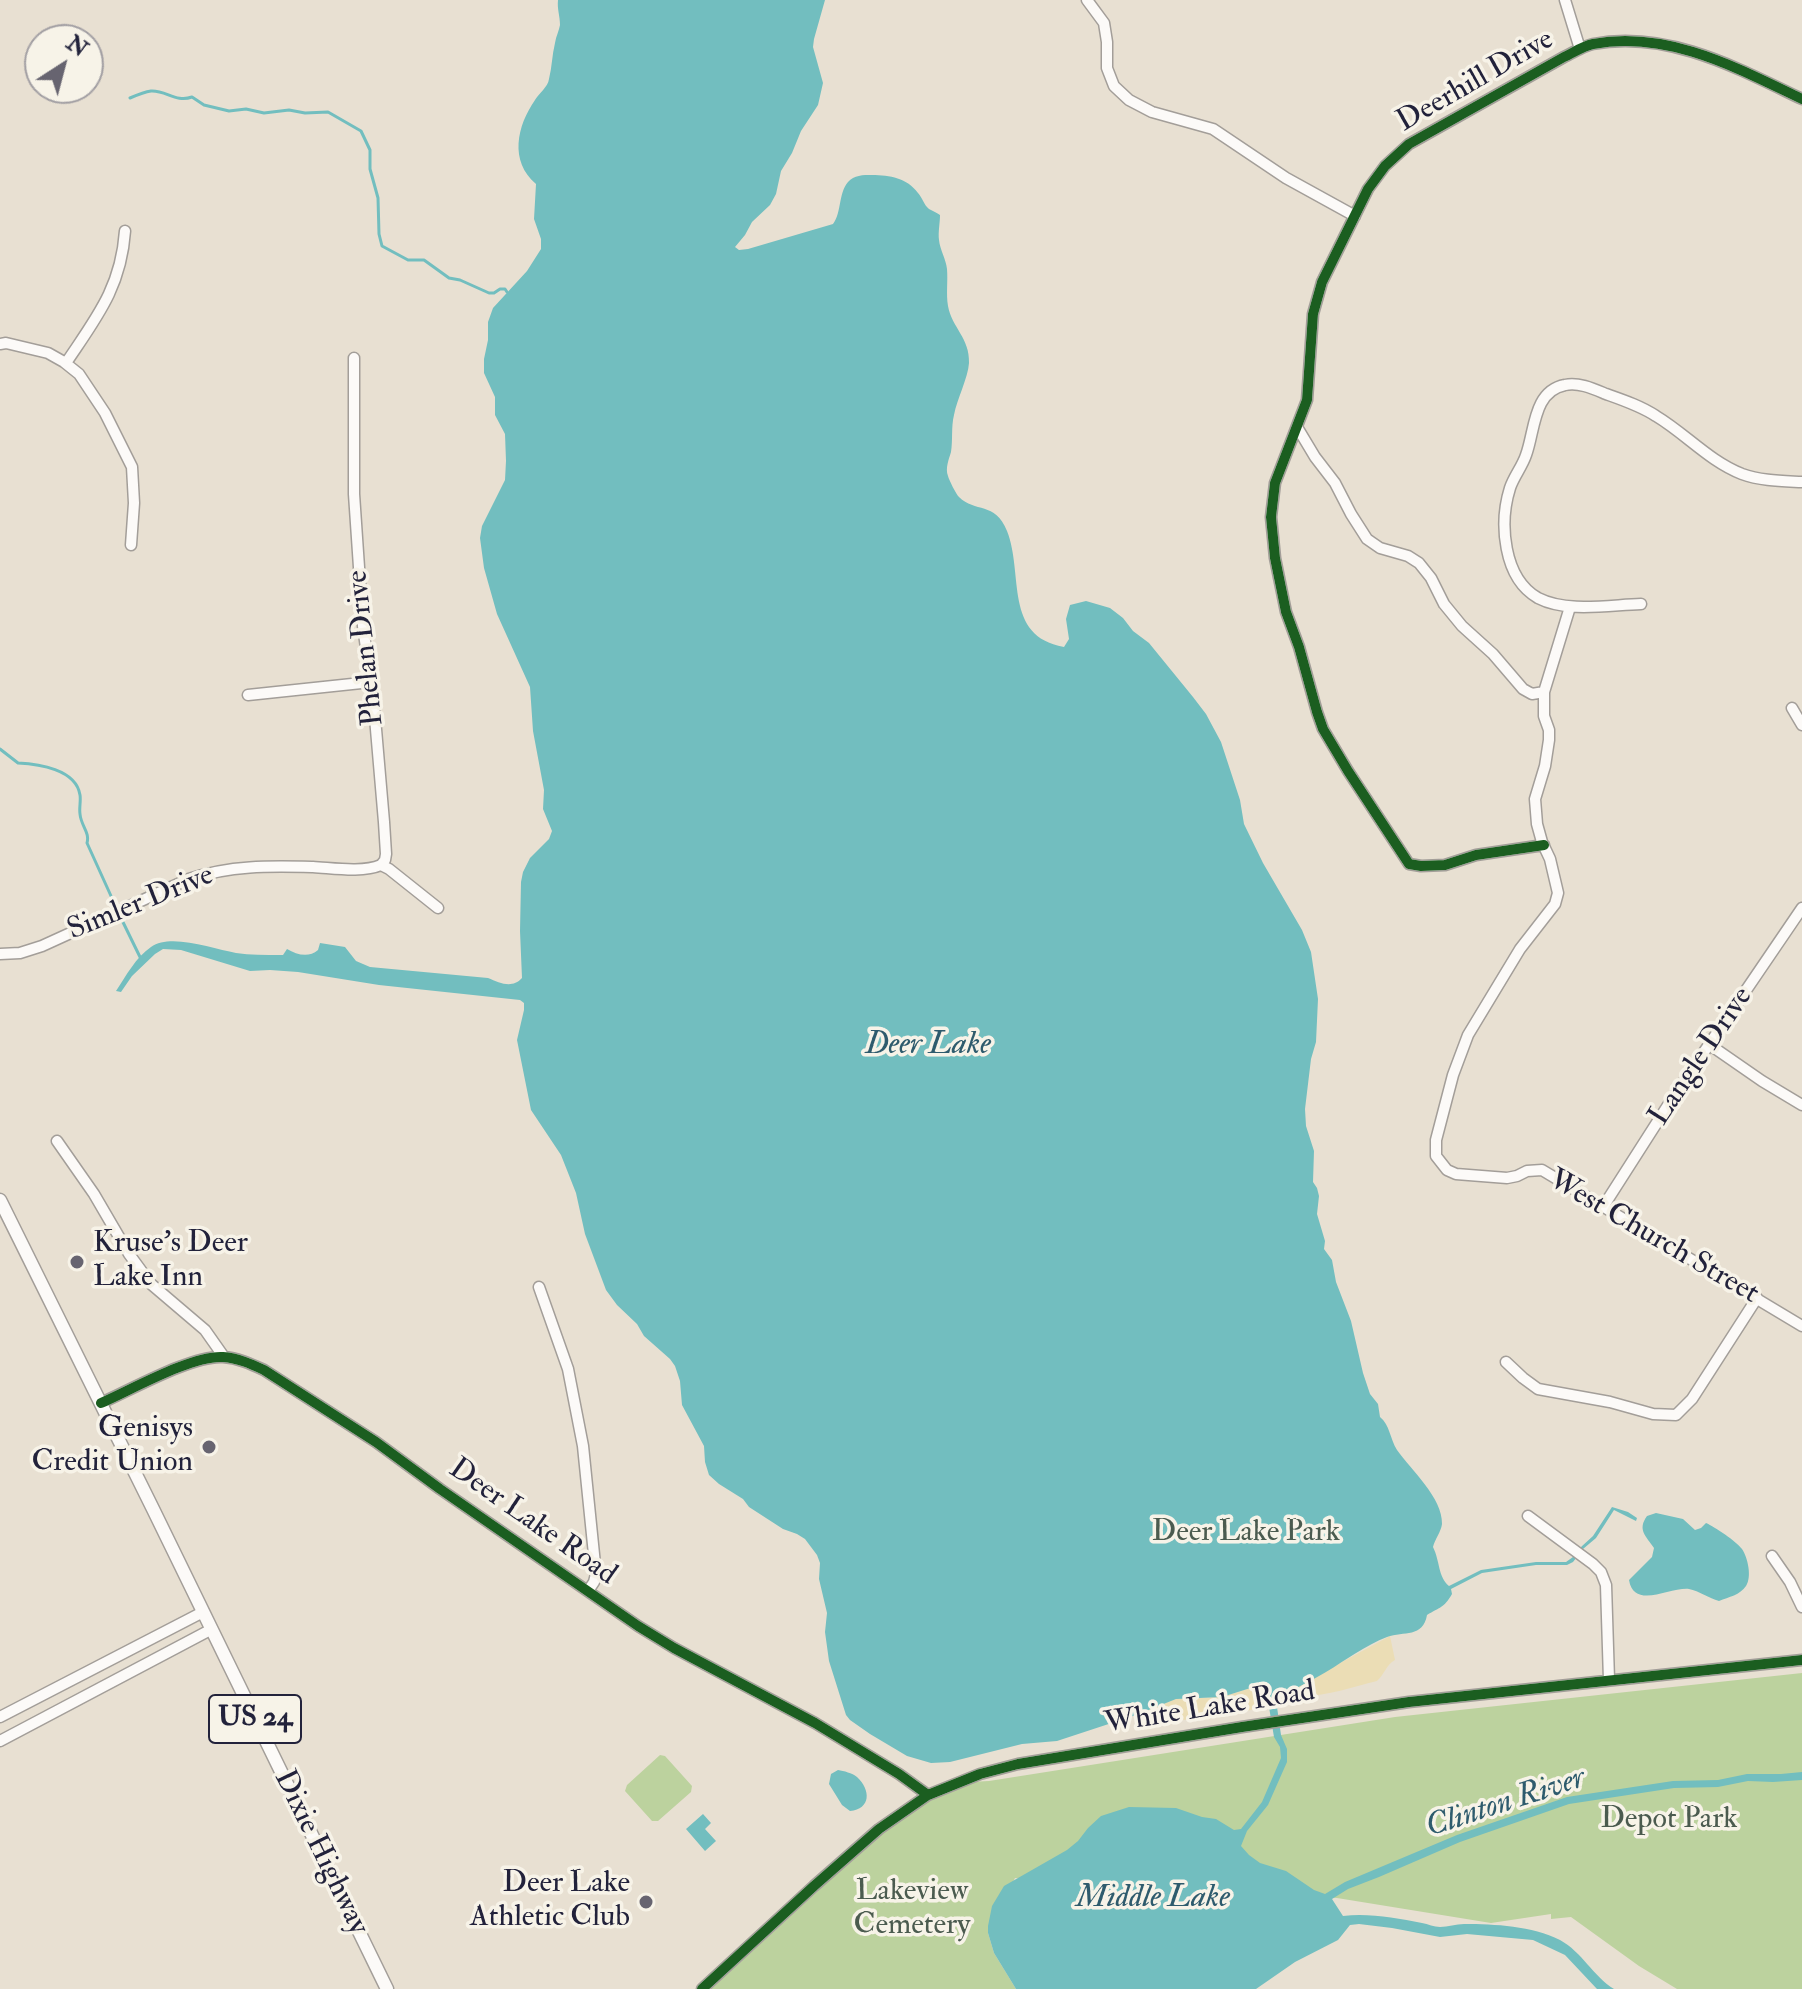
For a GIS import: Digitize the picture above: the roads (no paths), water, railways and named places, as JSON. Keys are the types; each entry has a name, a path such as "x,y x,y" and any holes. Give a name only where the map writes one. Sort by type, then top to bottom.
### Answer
{"main road":[{"name":"Dixie Highway","path":"0,1200 387,1989"}],"street":[{"path":"1087,0 1104,23 1107,68 1114,86 1129,100 1152,112 1213,129 1286,178 1355,216"},
{"path":"1565,0 1580,49"},
{"name":"Deerhill Drive","path":"1544,845 1476,855 1445,865 1409,864 1330,740 1317,712 1286,612 1275,558 1271,517 1275,483 1307,400 1313,314 1322,282 1368,189 1385,166 1409,144 1580,49 1621,42 1687,49 1729,64 1802,99"},
{"path":"66,363 110,296 123,253 125,231"},
{"path":"0,344 48,353 66,363 79,374 105,413 132,467 134,503 131,545"},
{"name":"Phelan Drive","path":"354,358 354,494 363,626 386,854 381,865"},
{"path":"1641,604 1570,607 1541,599 1521,584 1511,565 1505,515 1511,487 1528,452 1538,409 1557,388 1578,384 1640,408 1742,474 1770,481 1802,482"},
{"path":"1297,427 1335,483 1367,539 1380,548 1408,556 1419,563 1431,578 1444,604 1515,681 1532,694 1544,692"},
{"path":"1544,845 1537,824 1535,799 1549,740 1544,716 1544,692 1570,607"},
{"path":"248,695 371,682"},
{"path":"1792,708 1802,725"},
{"name":"West Church Street","path":"1544,845 1558,893 1555,904 1516,956 1468,1035 1436,1140 1436,1156 1447,1170 1495,1178 1542,1170 1802,1326"},
{"path":"381,865 438,908"},
{"name":"Simler Drive","path":"0,954 20,953 42,946 210,872 245,867 375,868 381,865"},
{"name":"Langle Drive","path":"1603,1207 1802,908"},
{"path":"1710,1045 1802,1105"},
{"path":"57,1141 151,1284 205,1330 224,1357"},
{"path":"539,1287 568,1369 583,1446 596,1574 588,1591"},
{"path":"1506,1362 1538,1389 1610,1402 1653,1414 1676,1415 1692,1399 1757,1298"},
{"name":"Deer Lake Road","path":"101,1403 185,1364 208,1358 245,1361 264,1370 376,1442 674,1648 836,1735 928,1795"},
{"path":"1528,1516 1601,1572 1606,1585 1609,1680"},
{"path":"1772,1556 1802,1607"},
{"path":"0,1717 203,1612"},
{"path":"0,1741 212,1629"},
{"name":"White Lake Road","path":"702,1989 879,1829 928,1795 980,1774 1018,1764 1409,1702 1802,1660"},
{"path":"79,1676 88,1694"}],"water":[{"name":"Deer Lake","path":"558,0 825,0 813,47 823,83 818,105 781,171 770,205 752,222 735,247 748,249 833,224 845,187 850,180 862,175 892,177 914,188 927,207 940,215 939,240 947,269 948,306 969,354 968,369 955,409 947,473 959,497 997,515 1007,531 1024,617 1032,630 1045,641 1064,647 1069,639 1066,619 1070,605 1086,601 1110,608 1149,643 1206,714 1221,742 1240,800 1244,824 1311,952 1318,999 1316,1042 1305,1109 1306,1126 1314,1151 1313,1182 1319,1196 1317,1214 1325,1241 1324,1249 1332,1260 1363,1373 1370,1394 1378,1404 1380,1417 1397,1450 1425,1485 1441,1514 1442,1524 1433,1547 1443,1578 1449,1586 1481,1570 1536,1562 1566,1562 1593,1536 1612,1507 1637,1518 1636,1521 1614,1510 1596,1538 1567,1565 1536,1565 1482,1573 1451,1589 1452,1594 1447,1602 1427,1615 1417,1630 1379,1640 1276,1700 1287,1762 1268,1805 1247,1831 1241,1846 1260,1863 1286,1871 1325,1894 1345,1882 1457,1835 1567,1797 1673,1781 1802,1772 1802,1780 1674,1788 1569,1804 1460,1842 1348,1889 1332,1899 1343,1916 1382,1916 1438,1927 1488,1925 1538,1932 1568,1945 1614,1989 1597,1989 1565,1955 1533,1940 1467,1934 1440,1937 1359,1924 1350,1925 1338,1940 1295,1962 1256,1989 1016,1989 994,1953 988,1933 992,1906 1004,1886 1067,1850 1101,1816 1129,1807 1176,1808 1216,1819 1234,1830 1241,1829 1262,1802 1281,1758 1266,1689 1260,1685 1222,1697 1176,1699 1057,1741 1022,1744 950,1762 931,1763 907,1756 870,1734 846,1715 829,1661 825,1632 827,1613 817,1555 805,1539 749,1507 743,1499 709,1475 704,1446 682,1405 675,1366 644,1336 606,1290 561,1155 531,1110 517,1040 524,1003 520,1000 379,985 298,972 250,971 181,950 163,949 132,976 121,992 116,991 146,951 169,941 236,953 269,955 283,955 287,949 307,955 318,950 320,943 345,947 356,961 370,967 488,978 506,984 522,978 520,931 523,872 552,831 543,809 544,790 533,731 530,687 497,614 484,568 480,538 482,526 505,480 506,461 505,434 495,415 495,397 484,373 484,359 488,322 493,308 527,271 541,249 534,219 536,184 522,165 519,143 529,110 548,82 560,25"},
{"path":"1656,1513 1683,1519 1695,1530 1706,1523 1735,1542 1744,1553 1748,1568 1749,1578 1744,1589 1719,1601 1689,1589 1645,1596 1632,1589 1629,1580 1652,1557 1654,1548 1644,1533 1643,1525 1647,1516"},
{"path":"838,1770 848,1772 862,1782 867,1798 862,1807 850,1811 842,1805 829,1784 831,1774"},
{"path":"703,1814 711,1823 705,1829 716,1841 705,1851 686,1829"}],"waterway":[{"path":"130,98 156,91 181,98 192,97 204,105 229,111 328,112 361,131 370,150 382,246 408,260 424,260 449,278 489,293 500,289 507,292"},
{"path":"0,749 18,763 64,774 77,786 87,843 116,907"},
{"path":"119,914 140,957"}],"place":[{"name":"Kruse's Deer Lake Inn","path":"77,1262"},
{"name":"Genisys Credit Union","path":"209,1447"},
{"name":"Deer Lake Athletic Club","path":"646,1902"}],"park label":[{"name":"Deer Lake Park","path":"1246,1534"},
{"name":"Depot Park","path":"1669,1821"},
{"name":"Lakeview Cemetery","path":"912,1910"}],"water label":[{"name":"Clinton River","path":"1506,1804"},
{"name":"Middle Lake","path":"1153,1899"}]}
